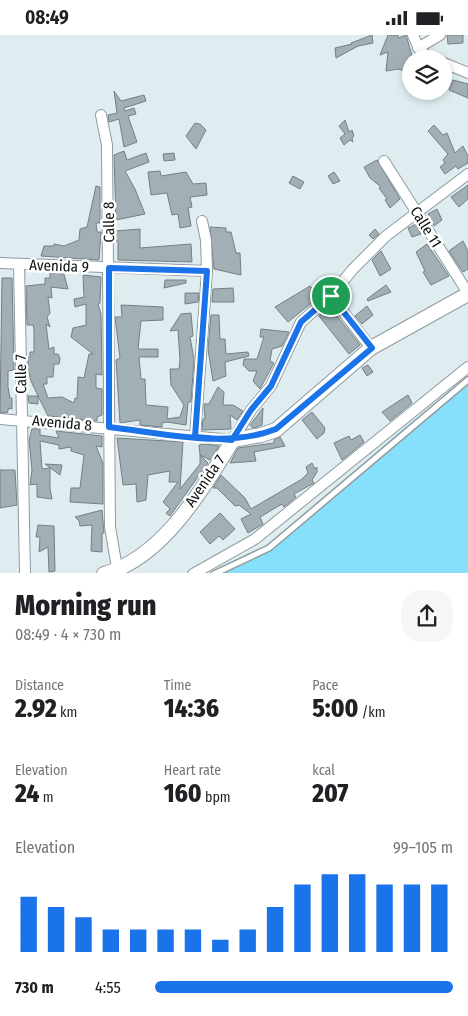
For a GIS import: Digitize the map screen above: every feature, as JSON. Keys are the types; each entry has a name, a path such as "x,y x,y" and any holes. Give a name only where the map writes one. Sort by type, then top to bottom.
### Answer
{"street":[{"path":"413,35 418,48 440,35"},
{"path":"452,66 468,73"},
{"name":"Calle 8","path":"101,115 107,145 110,527 117,568"},
{"name":"Calle 11","path":"384,161 468,294"},
{"name":"Avenida 7","path":"104,573 117,568 144,552 183,515 201,491 251,410 271,386 301,322 331,296 353,269 386,236 468,174"},
{"path":"195,437 207,271 206,240 202,221"},
{"name":"Avenida 9","path":"0,263 207,271"},
{"name":"Calle 7","path":"20,265 24,573"},
{"name":"Avenida 8","path":"0,419 22,419 232,440 261,435 276,429 372,348 468,294"},
{"path":"331,296 372,348"},
{"path":"193,573 255,539 468,367"}],"lane":[{"path":"214,573 270,549 468,380"}],"shaded area":[{"path":"468,376 468,573 213,573 269,545 402,430"}],"building":[{"path":"372,35 373,43 358,46 336,58 335,48 352,44"},
{"path":"388,35 398,35 398,38 406,35 410,50 402,50 402,70 386,71 388,52 380,55"},
{"path":"447,35 463,35 463,43 448,44"},
{"path":"453,80 468,84 468,98 452,91"},
{"path":"114,91 121,101 144,95 146,101 124,108 125,111 134,108 136,114 128,116 137,142 124,147 119,119 109,122 108,115 117,113"},
{"path":"345,120 349,132 352,130 354,136 352,138 353,142 350,140 344,145 340,138 345,134 339,126"},
{"path":"195,123 200,124 206,130 196,149 186,136"},
{"path":"434,125 443,135 447,133 455,153 463,146 468,156 468,163 458,169 456,166 445,174 440,167 445,163 443,160 448,154 428,131"},
{"path":"124,151 127,160 146,153 149,162 125,171 145,214 116,220 114,155"},
{"path":"174,153 175,160 164,161 163,154"},
{"path":"377,160 400,199 390,208 385,200 387,199 379,188 381,187 370,178 364,167"},
{"path":"160,171 161,176 186,172 193,184 206,183 207,195 190,197 192,207 188,208 191,226 180,228 178,214 172,215 167,193 151,195 148,172"},
{"path":"334,172 340,181 333,184 328,176"},
{"path":"293,176 304,182 300,189 289,183"},
{"path":"468,185 468,199 459,207 451,197"},
{"path":"96,186 100,187 100,223 96,223 97,232 101,232 99,260 41,256 44,246 54,246 54,244 64,246 79,240 80,229 87,227"},
{"path":"437,209 442,220 434,226 428,214"},
{"path":"416,224 421,234 412,237 408,228"},
{"path":"210,227 226,228 226,232 231,232 236,253 240,253 241,275 214,269"},
{"path":"140,229 140,248 191,244 192,262 118,260 118,241 116,241 115,231"},
{"path":"375,229 379,234 373,239 369,235"},
{"path":"463,241 468,251 468,269 463,272 449,251"},
{"path":"427,244 449,276 431,285 423,272 425,271 416,252"},
{"path":"381,251 391,269 380,276 372,260"},
{"path":"50,273 64,274 68,289 51,287 52,298 48,297 50,313 47,317 50,327 46,324 49,349 54,347 54,354 58,354 60,358 59,364 54,364 53,377 47,377 47,384 43,384 48,398 62,397 74,403 75,398 77,399 78,377 84,378 89,354 93,354 71,337 73,328 86,325 86,304 75,307 74,299 84,297 83,275 101,277 100,303 98,304 101,314 102,375 96,374 96,388 102,389 102,415 97,417 97,421 48,416 31,381 28,357 30,357 30,352 34,352 34,330 33,325 27,325 26,286 45,284 45,278 50,278"},
{"path":"2,278 12,278 14,370 8,371 8,387 10,398 12,398 12,409 9,408 7,413 0,412"},
{"path":"165,280 186,280 186,283 164,288"},
{"path":"386,285 391,292 368,301 367,299"},
{"path":"310,286 319,297 288,322 275,307"},
{"path":"233,288 234,302 212,302 213,289"},
{"path":"185,293 199,293 198,302 185,304"},
{"path":"121,305 163,307 163,320 141,321 138,349 158,349 158,357 139,357 141,379 145,379 146,405 168,407 167,419 180,417 184,405 171,385 170,369 179,369 180,360 178,330 170,331 181,314 191,313 193,336 190,337 194,359 191,402 188,402 186,425 167,422 162,423 162,427 140,425 140,420 120,423 116,360 120,358 115,317 122,317"},
{"path":"329,306 360,345 349,354 319,316"},
{"path":"367,306 373,315 362,324 355,316"},
{"path":"211,315 219,315 220,339 225,339 226,354 248,352 249,356 225,362 226,376 213,381 208,349"},
{"path":"261,329 289,332 282,346 272,349 270,361 274,363 260,389 253,381 257,371 249,371 243,365 244,359 257,359 264,337 260,337"},
{"path":"368,365 373,372 367,376 362,368"},
{"path":"218,387 224,392 223,405 233,405 243,411 237,420 230,415 231,429 202,430 203,419 205,419 204,404 209,404"},
{"path":"408,395 412,403 390,421 382,412"},
{"path":"28,396 38,396 38,404 29,403"},
{"path":"263,408 262,425 253,428 250,425"},
{"path":"312,412 325,428 324,433 317,439 302,420"},
{"path":"32,429 40,429 40,435 59,438 56,431 102,436 102,447 96,446 103,463 103,504 70,502 71,488 80,488 84,455 71,451 71,447 59,449 59,445 40,441 42,469 50,468 52,499 37,497 37,484 30,485 32,470 29,440"},
{"path":"360,435 364,442 342,460 334,443 349,436 351,440"},
{"path":"280,437 285,446 254,452 256,461 230,463 238,448 274,443 274,440"},
{"path":"117,438 183,442 180,489 200,464 200,455 208,463 170,516 166,513 170,509 163,502 178,482 169,482 170,471 148,475 146,500 137,502 136,484 123,485"},
{"path":"199,445 219,446 210,460 200,455"},
{"path":"312,463 315,469 317,467 317,472 312,480 314,483 294,494 296,497 284,507 282,504 260,517 263,524 248,533 241,519 251,514 239,505 235,506 217,488 213,488 221,475 245,498 251,509 302,479 308,473 306,467"},
{"path":"45,464 62,465 60,475"},
{"path":"0,470 15,470 17,505 0,508"},
{"path":"102,510 104,533 102,533 102,552 91,551 92,525 80,526 79,521 75,517"},
{"path":"220,513 235,529 223,540 219,536 210,544 200,532"},
{"path":"38,525 54,526 55,571 49,572 48,547 39,552 40,537 36,537"}],"route":[{"path":"331,296 301,322 271,386 251,410 232,440 195,437 207,271 109,268 109,427 195,437 232,440 261,435 276,429 372,348 331,296"}]}
